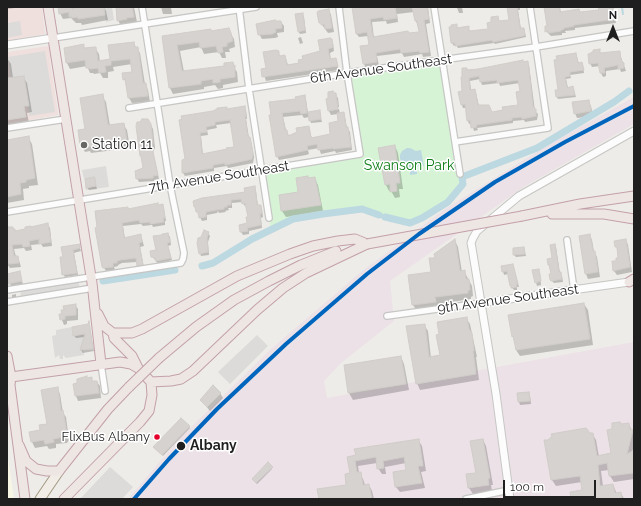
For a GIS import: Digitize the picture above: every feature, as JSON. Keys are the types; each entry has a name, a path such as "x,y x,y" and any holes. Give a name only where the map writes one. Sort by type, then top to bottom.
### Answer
{"highway":[{"path":"48,7 91,276 101,364"},
{"path":"533,215 580,204 634,196"},
{"path":"19,445 26,461 36,469 59,471 108,409 159,358 196,326 234,300 269,280 334,252 367,244 522,216 586,214 634,219"},
{"path":"621,217 634,224"},
{"path":"96,310 104,326 113,333 128,334 137,332 237,276 290,254 313,246 338,241 355,239 367,244"},
{"path":"151,382 181,379 193,371 257,310 283,288 306,273 367,244"},
{"path":"64,499 149,411 152,395 151,382 138,368 132,356 114,338 113,333"},
{"path":"7,356 25,499"},
{"path":"9,377 125,362 138,368"}],"main road":[{"path":"40,499 59,471"}],"street":[{"path":"7,290 180,263 183,259 184,253 170,185 142,7"},
{"path":"7,46 240,8 256,7"},
{"path":"339,7 347,73"},
{"path":"434,7 460,174"},
{"path":"455,142 548,128 530,7"},
{"path":"240,8 249,89 269,218"},
{"name":"6th Avenue Southeast","path":"129,108 347,73 634,32"},
{"name":"7th Avenue Southeast","path":"7,212 360,154 347,73"},
{"path":"7,128 66,119"},
{"path":"510,499 496,394 471,243 477,231 519,196 634,131"},
{"path":"567,240 574,290"},
{"name":"9th Avenue Southeast","path":"387,316 632,281"},
{"path":"7,302 92,288"},
{"path":"101,364 105,391"},
{"path":"466,499 509,490"}],"shaded area":[{"path":"7,7 42,7 45,34 7,41"},
{"path":"104,7 112,7 114,20 106,22"},
{"path":"20,21 22,35 7,38 7,23"},
{"path":"48,46 50,47 52,53 50,60 58,115 7,124 7,52"},
{"path":"45,51 55,112 29,116 29,105 24,76 11,78 8,57"},
{"path":"634,97 634,124 525,186 390,281 394,321 341,363 324,381 327,398 634,342 634,499 128,499 180,438 271,349 361,272 445,209 543,148"},
{"path":"106,166 109,187 86,190 85,188 96,186 95,178 91,177 91,179 84,179 82,170"},
{"path":"78,280 80,288 21,298 20,289"},
{"path":"72,327 73,335 91,333 92,341 85,342 81,350 83,350 84,355 66,358 63,355 63,359 60,359 59,355 55,358 52,336 56,335 56,330"},
{"path":"257,335 268,346 230,384 218,372"},
{"path":"7,452 14,499 7,499"},
{"path":"110,467 133,487 122,499 80,499"}],"green space":[{"name":"Swanson Park","path":"442,59 463,184 448,202 422,218 410,223 394,220 362,209 293,219 271,230 261,171 360,154 347,73"}],"water":[{"path":"407,148 416,151 421,150 424,166 418,166 417,174 410,175 410,168 406,168 405,163 403,163 400,159 402,151"}],"building":[{"path":"58,7 71,7 72,9 82,7 104,7 105,15 78,19 78,17 71,18 71,16 69,17 69,12 59,14"},
{"path":"116,7 132,7 134,17 117,21"},
{"path":"352,7 395,7 397,18 384,20 383,17 370,19 373,37 408,31 409,33 419,32 412,7 427,7 429,19 424,20 429,52 420,53 419,51 401,53 400,49 376,53 377,62 363,64 360,46 369,45 367,32 356,34"},
{"path":"507,7 517,7 520,28 524,28 525,35 493,42 492,40 455,46 455,43 451,43 449,27 451,27 451,25 457,24 457,28 469,26 469,31 488,29 487,23 491,22 491,17 498,16 499,21 509,20"},
{"path":"544,7 559,7 560,12 579,9 580,12 599,10 598,7 613,7 615,19 574,25 564,28 561,31 548,33 548,31 545,32 545,26 547,26"},
{"path":"329,9 332,28 325,29 324,24 321,25 321,23 319,23 317,13 318,11"},
{"path":"303,13 305,30 298,32 295,14"},
{"path":"275,20 281,21 282,28 275,29 276,32 272,34 258,35 256,24"},
{"path":"229,28 233,41 227,43 227,46 222,47 223,52 218,53 216,46 200,48 199,42 177,45 182,71 224,66 224,63 233,62 234,66 235,65 235,77 220,79 220,82 213,83 213,79 201,81 201,84 169,88 162,36"},
{"path":"332,39 333,47 328,49 330,59 336,58 338,66 262,77 261,69 266,68 263,52 276,50 279,51 279,56 285,55 287,65 299,63 298,60 303,59 302,56 320,51 318,40"},
{"path":"134,42 135,47 138,47 143,83 146,83 148,96 128,98 125,79 123,80 122,73 132,72 130,59 111,61 111,65 105,66 106,72 99,73 98,68 86,68 85,60 66,63 64,48 84,44 84,48 96,47 98,61 110,59 108,45"},
{"path":"600,49 600,53 620,51 624,68 618,69 618,65 604,68 605,73 600,73 598,63 589,64 588,54 593,52 593,50"},
{"path":"576,53 578,63 582,62 584,70 570,72 570,76 565,77 567,88 573,86 575,95 556,97 555,90 558,90 554,60 557,59 556,56"},
{"path":"523,60 523,62 528,61 533,106 536,109 536,116 522,119 522,117 512,118 512,120 476,125 477,127 471,128 470,120 467,121 465,104 461,105 458,92 462,91 462,68 467,68 467,70","holes":["479,76 480,82 497,80 497,83 518,80 520,91 516,92 518,105 502,107 503,110 492,112 489,105 478,105 475,89 470,90 469,78"]},
{"path":"24,76 29,106 24,106 26,117 7,120 7,78"},
{"path":"333,91 336,93 338,109 328,111 326,99 328,98 328,92"},
{"path":"103,94 108,125 124,123 127,141 87,147 86,145 80,146 78,130 85,129 80,98"},
{"path":"305,95 307,113 301,114 300,111 282,113 285,130 287,130 288,136 297,132 296,128 309,126 311,138 330,134 329,123 338,121 337,113 344,112 351,147 318,150 317,144 307,146 308,150 276,157 269,115 271,115 269,102 296,99 295,97"},
{"path":"589,100 591,111 574,114 572,102"},
{"path":"245,106 248,137 250,137 253,153 252,159 225,165 225,163 213,165 213,168 182,173 182,160 185,159 179,120 182,119 181,116 213,111 217,108 227,107 227,109","holes":["230,120 234,147 202,154 200,133 207,132 206,127 215,125 215,122"]},
{"path":"320,110 321,119 309,121 308,112"},
{"path":"142,119 148,119 151,124 152,147 158,175 153,176 153,178 136,179 135,171 143,168 136,126 137,122 140,122"},
{"path":"29,136 35,178 20,183 21,194 7,197 7,140"},
{"path":"395,145 400,183 396,183 397,191 390,192 390,184 385,185 378,148"},
{"path":"308,176 308,178 315,177 321,205 281,211 279,195 298,192 296,178"},
{"path":"94,177 96,186 86,188 85,179"},
{"path":"255,186 257,205 261,205 261,225 247,228 248,231 240,232 239,225 247,223 246,217 248,217 245,203 242,204 241,199 231,200 231,205 227,205 224,209 206,212 206,217 199,218 193,201 202,198 245,192 244,188"},
{"path":"158,203 158,205 163,204 165,218 163,218 164,222 150,224 150,222 140,223 139,220 122,223 124,238 141,234 142,242 139,243 143,265 137,266 136,258 120,260 117,261 117,263 113,263 113,267 103,268 95,228 97,227 95,211 128,207 128,209"},
{"path":"48,223 51,242 39,244 39,239 29,241 30,246 23,247 22,244 12,245 14,256 18,256 19,263 7,264 7,227 13,227 15,231 25,229 25,227"},
{"path":"204,230 209,232 207,238 208,252 199,254 197,243 198,238 201,237"},
{"path":"168,233 170,242 167,243 171,258 156,261 155,258 151,257 150,251 156,250 153,236"},
{"path":"590,234 593,251 595,251 598,272 585,274 579,236"},
{"path":"455,239 460,271 465,270 466,279 469,279 470,290 468,290 468,293 435,297 436,302 412,305 408,275 431,272 429,258 435,258 434,254"},
{"path":"626,239 630,267 613,271 612,261 616,261 616,258 618,258 617,247 615,247 614,241"},
{"path":"80,244 80,248 73,250 77,273 62,275 60,257 63,257 61,247"},
{"path":"555,244 559,272 561,272 562,279 551,281 549,274 551,274 547,259 552,258 550,245"},
{"path":"524,247 525,254 513,255 513,248"},
{"path":"513,264 518,284 516,284 517,287 511,288 507,271 502,272 501,266"},
{"path":"539,269 541,281 535,283 532,270"},
{"path":"20,271 22,281 8,284 7,274"},
{"path":"584,303 590,339 516,350 508,315"},
{"path":"76,304 76,315 65,316 65,319 60,320 59,314 62,314 61,310 64,310 63,306"},
{"path":"467,317 469,329 472,333 476,374 416,384 406,326 425,324 429,357 440,355 436,335 439,334 437,322"},
{"path":"89,321 93,349 80,350 85,334 73,336 72,327 88,324"},
{"path":"401,356 406,384 348,393 344,365"},
{"path":"87,376 87,378 92,377 92,381 97,381 99,393 75,396 73,384 77,383 77,379"},
{"path":"213,385 221,393 207,407 200,400"},
{"path":"58,387 61,411 63,410 67,434 64,437 53,439 54,442 45,444 44,440 31,442 29,432 40,430 39,425 47,424 41,390"},
{"path":"529,392 530,401 518,402 517,393"},
{"name":"Albany","path":"181,418 190,426 162,455 153,447"},
{"path":"620,422 621,424 629,423 630,429 633,430 627,454 634,450 634,473 609,476 607,463 598,465 600,486 613,484 615,493 621,492 622,499 571,499 570,492 582,490 580,476 551,480 544,440 548,440 552,436 551,434 586,428 590,433 593,433 597,456 611,453 607,430 612,429 612,423"},
{"path":"419,439 423,466 418,466 422,483 395,487 393,472 406,470 404,457 383,461 384,468 377,469 376,457 355,461 357,472 361,472 363,485 369,484 372,499 319,499 317,489 346,485 345,474 350,473 347,457 356,455 354,449"},
{"path":"483,439 490,478 488,479 489,485 468,488 466,474 476,473 470,441"},
{"path":"268,462 273,467 256,483 252,479"}],"waterway":[{"path":"622,7 623,14"},
{"path":"385,217 410,223 422,218 448,202 463,184 462,177 537,148 614,102 629,91"},
{"path":"202,266 213,263 252,239 293,219 362,209 379,215"},
{"path":"103,281 175,270"}],"railway":[{"path":"619,113 634,104"}],"transit line":[{"path":"134,499 169,459 217,409 286,344 367,274 419,234 495,182 565,142 634,106"}],"place":[{"name":"Station 11","path":"84,145"},
{"name":"FlixBus Albany","path":"157,437"},
{"name":"Albany","path":"181,446"}]}
